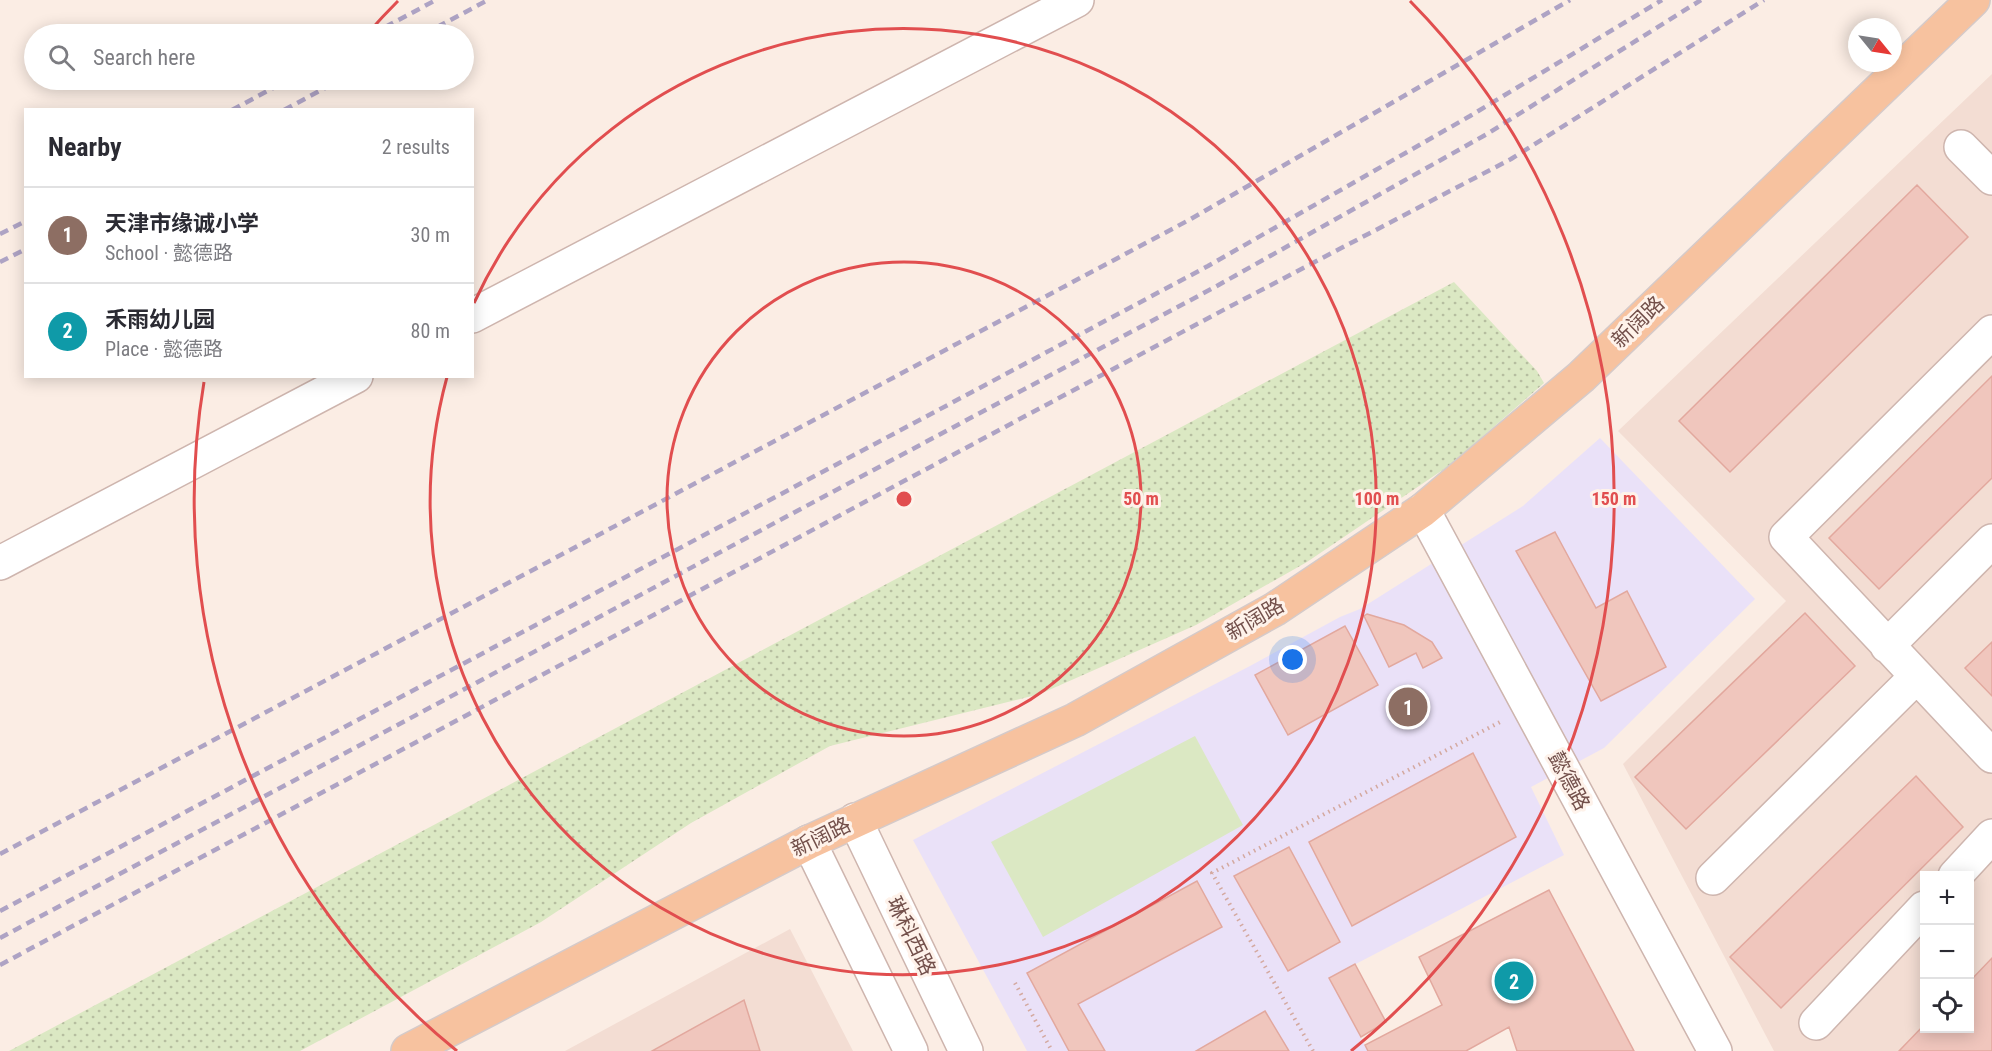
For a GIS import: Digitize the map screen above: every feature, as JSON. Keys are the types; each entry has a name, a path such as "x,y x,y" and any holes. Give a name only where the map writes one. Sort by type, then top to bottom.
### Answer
{"main road":[{"name":"新阔路","path":"408,1051 809,842 1075,720 1275,609 1423,510 1581,377 1974,0"}],"street":[{"path":"474,315 1077,0"},
{"path":"1961,147 1992,178"},
{"path":"1992,332 1786,537 1992,756"},
{"path":"0,563 352,378"},
{"name":"懿德路","path":"1423,510 1715,1051"},
{"path":"1887,646 1992,540"},
{"path":"1713,878 1916,676"},
{"name":"琳科西路","path":"855,820 966,1051"},
{"path":"1960,871 1992,836"},
{"path":"809,842 911,1051"},
{"path":"1816,1023 1920,912"}],"path":[{"path":"1313,1051 1212,873 1529,707"},
{"path":"1015,983 1052,1051"}],"shaded area":[{"path":"1992,74 1992,1051 1774,1051 1623,764 1786,601 1618,431"},
{"path":"1600,438 1755,599 1604,748 1531,787 1564,855 1329,978 1368,1051 1027,1051 913,840 1340,617 1360,609 1523,506"},
{"path":"790,929 853,1051 565,1051"}],"green space":[{"path":"1454,282 1537,371 1544,383 1450,465 1307,562 1196,625 1040,694 830,746 691,823 541,922 300,1051 9,1051"},
{"path":"1195,736 1243,825 1043,937 991,842"}],"building":[{"path":"1917,185 1968,237 1730,472 1679,421"},
{"path":"1992,376 1992,478 1879,589 1829,538"},
{"path":"1555,532 1596,608 1627,591 1666,667 1601,701 1516,551"},
{"path":"1805,613 1855,666 1686,829 1635,777"},
{"path":"1367,614 1404,625 1432,642 1442,658 1423,668 1416,653 1389,667 1364,616"},
{"path":"1345,626 1378,685 1288,735 1255,675"},
{"path":"1992,642 1992,696 1965,668"},
{"path":"1473,753 1516,837 1352,926 1309,842"},
{"path":"1916,776 1963,827 1781,1008 1730,957"},
{"path":"1289,847 1340,942 1288,971 1234,876"},
{"path":"1197,881 1222,927 1078,1004 1105,1051 1069,1051 1027,973"},
{"path":"1549,890 1634,1051 1517,1051 1509,1027 1466,1051 1368,1051 1365,1045 1442,1005 1419,957"},
{"path":"1992,958 1992,1051 1899,1051 1920,1029 1920,1033 1974,1033 1974,977"},
{"path":"1355,964 1386,1022 1361,1037 1329,978"},
{"path":"744,1000 760,1051 652,1051"},
{"path":"1265,1011 1289,1051 1196,1051"}],"railway":[{"path":"391,24 436,0"},
{"path":"443,24 488,0"},
{"path":"0,854 1189,220 1570,0"},
{"path":"0,911 1208,266 1470,116 1662,0"},
{"path":"0,938 1215,287 1487,134 1701,0"},
{"path":"0,965 1229,307 1511,159 1764,0"},
{"path":"236,108 269,90"},
{"path":"288,108 321,90"},
{"path":"0,234 24,222"},
{"path":"0,262 24,250"}],"place":[{"name":"天津市缘诚小学","path":"1408,707"},
{"name":"禾雨幼儿园","path":"1514,981"}]}
